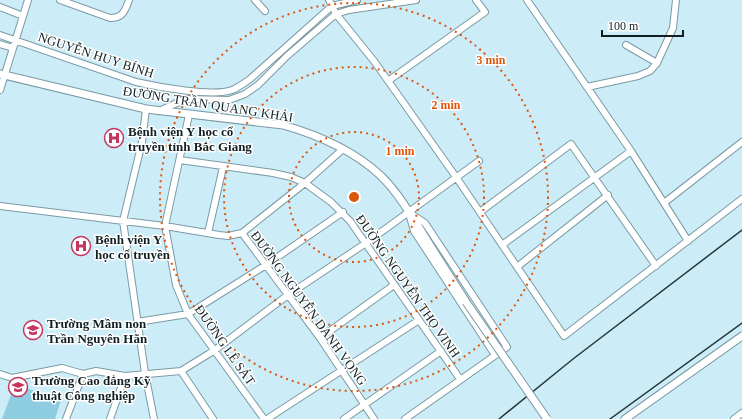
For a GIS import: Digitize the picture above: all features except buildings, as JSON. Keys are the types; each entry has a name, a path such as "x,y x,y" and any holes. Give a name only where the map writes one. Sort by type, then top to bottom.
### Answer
{"main road":[{"name":"ĐƯỜNG TRẦN QUANG KHẢI","path":"2,74 146,109 283,125 343,149 361,160 381,176 409,212"},
{"path":"409,212 466,302 547,419"},
{"path":"625,419 742,336"}],"street":[{"path":"0,90 2,74 14,44 28,0"},
{"path":"60,0 110,18 117,18 123,14 129,0"},
{"path":"255,0 265,11"},
{"path":"357,0 330,3 336,14 388,81 456,177 564,336 742,199"},
{"path":"159,111 176,102 186,99 229,100 245,94 336,14 349,10 416,0"},
{"path":"388,81 485,12 476,0"},
{"path":"527,0 631,151 688,241"},
{"path":"587,87 638,76 650,71 657,63 673,28 676,0"},
{"name":"NGUYỄN HUY BÍNH","path":"14,44 136,82 220,92 239,87 250,79 330,3"},
{"path":"0,7 23,16"},
{"path":"0,35 14,44"},
{"path":"0,44 14,44"},
{"path":"626,45 657,63"},
{"path":"146,109 142,142 123,221 137,322 154,419"},
{"name":"ĐƯỜNG LÊ SÁT","path":"189,115 165,226 176,285 188,314 264,419"},
{"path":"664,203 742,142"},
{"path":"480,212 571,144 608,195 656,266"},
{"path":"242,233 305,183 343,149"},
{"path":"502,245 631,151"},
{"name":"ĐƯỜNG NGUYỄN THỌ VINH","path":"180,160 273,173 291,177 305,183 343,212 460,379"},
{"path":"0,374 12,378 62,368 83,374 96,371 125,376 180,371 215,350 288,295 366,243 479,161"},
{"path":"208,234 223,167"},
{"path":"517,267 608,195"},
{"name":"ĐƯỜNG NGUYỄN DANH VỌNG","path":"0,206 165,226 208,234 228,236 242,233 343,370 374,419"},
{"path":"137,322 188,314 266,265 343,212"},
{"name":"ĐƯỜNG TRẦN QUANG KHẢI","path":"409,212 425,223 506,347 495,355 414,231 409,212"},
{"path":"320,338 394,285"},
{"path":"268,419 419,320"},
{"path":"344,419 440,351"},
{"path":"405,419 495,355"},
{"path":"180,371 214,419"},
{"path":"66,419 83,374"},
{"path":"110,419 125,376"},
{"path":"113,411 116,419"},
{"path":"734,419 742,413"}],"shaded area":[{"name":"Trường Cao đẳng Kỹ thuật Công nghiệp","path":"15,384 61,400 55,419 2,419"}],"railway":[{"path":"499,419 573,359 742,230"},
{"path":"610,419 742,323"}],"place":[{"name":"Bệnh viện Y học cổ truyền tỉnh Bắc Giang","path":"114,138"},
{"name":"Bệnh viện Y học cổ truyền","path":"81,246"},
{"name":"Trường Mầm non Trần Nguyên Hãn","path":"33,330"},
{"name":"Trường Cao đẳng Kỹ thuật Công nghiệp","path":"18,387"}]}
